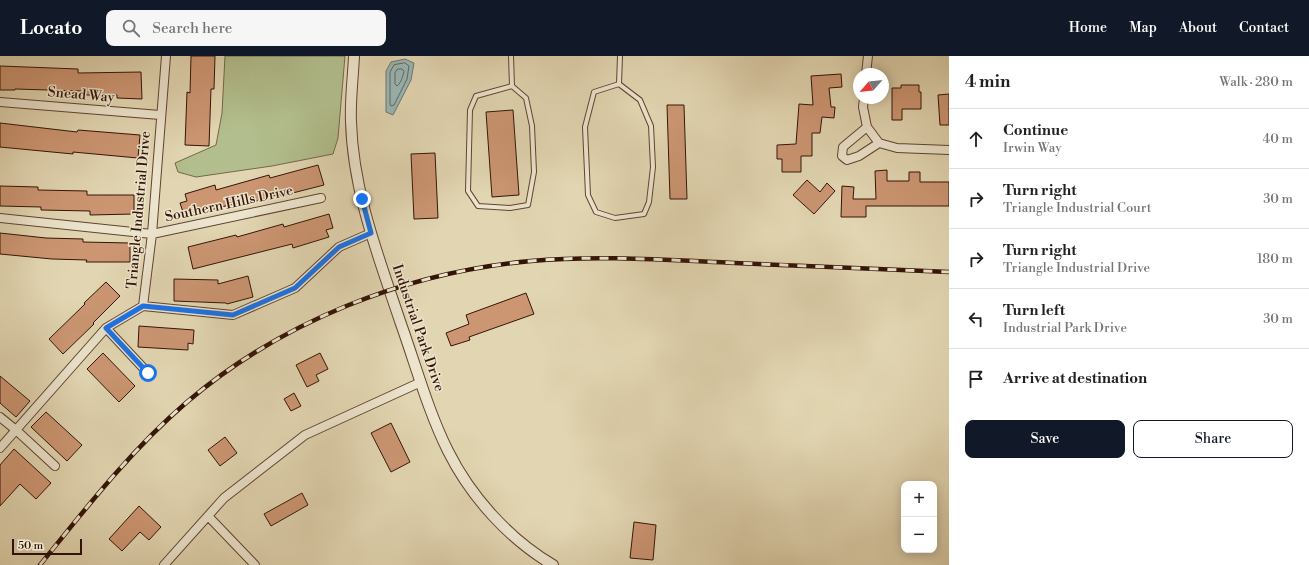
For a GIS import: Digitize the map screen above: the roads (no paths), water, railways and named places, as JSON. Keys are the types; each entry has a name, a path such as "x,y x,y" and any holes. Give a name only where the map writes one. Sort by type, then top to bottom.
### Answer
{"street":[{"name":"Triangle Industrial Drive","path":"166,56 160,115 152,234 143,306 233,315 295,288 339,247 371,233"},
{"name":"Industrial Park Drive","path":"354,56 351,99 352,136 362,199 371,233 439,431 456,465 478,499 507,530 553,565"},
{"path":"867,68 868,56"},
{"name":"Snead Way","path":"0,102 160,115"},
{"path":"863,104 866,127 879,143 897,148 949,150"},
{"path":"866,127 842,147 842,156 847,160 859,156 879,143"},
{"name":"Southern Hills Drive","path":"0,218 152,234 321,198"},
{"path":"0,448 106,328 143,306"},
{"path":"106,328 148,373"},
{"path":"164,565 224,498 305,435 421,382"},
{"path":"0,417 56,466"},
{"path":"208,516 255,565"}],"lane":[{"path":"511,56 512,86 526,98 532,126 534,172 528,205 510,208 478,206 468,191 470,110 476,96 512,86"},
{"path":"619,84 620,56"},
{"path":"619,84 640,100 651,126 653,167 649,202 644,214 615,218 596,212 588,195 585,127 594,92 619,84"}],"water":[{"path":"405,59 414,63 411,80 393,115 386,112 386,71 391,62"}],"railway":[{"path":"40,565 110,480 166,420 224,373 263,347 305,325 348,305 393,289 438,276 485,267 531,261 582,258 658,259 949,272"}]}
